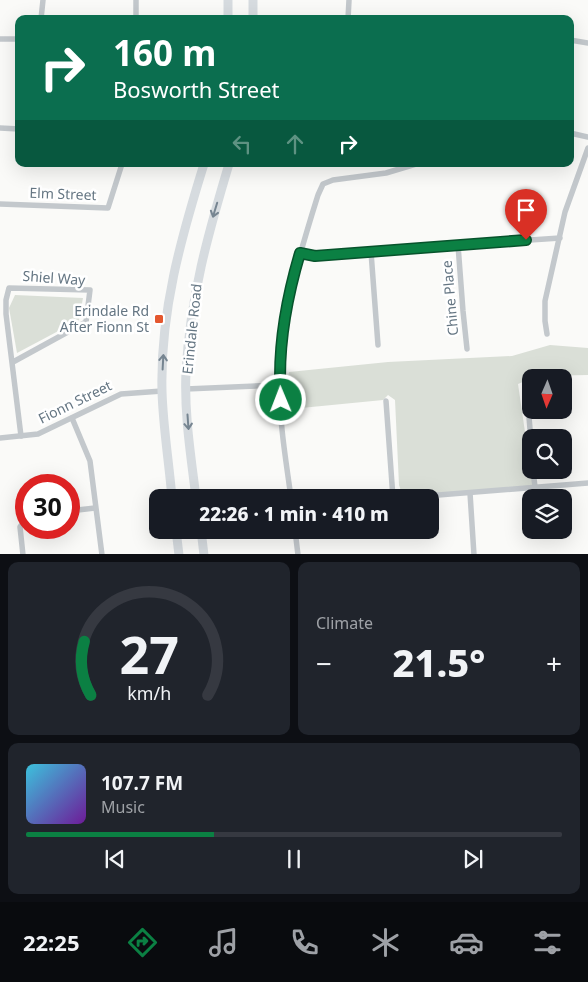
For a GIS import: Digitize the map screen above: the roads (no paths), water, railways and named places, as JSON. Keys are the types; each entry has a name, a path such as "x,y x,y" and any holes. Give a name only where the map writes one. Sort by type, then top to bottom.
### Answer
{"main road":[{"path":"228,0 228,15"},
{"path":"252,15 253,0"},
{"name":"Erindale Road","path":"171,489 162,391 164,332 179,250 203,167"},
{"name":"Erindale Road","path":"195,489 186,389 194,294 203,252 229,167"},
{"path":"177,539 179,554"},
{"path":"202,539 204,554"}],"street":[{"path":"41,15 43,0"},
{"path":"136,0 136,15"},
{"path":"348,15 349,0"},
{"path":"0,39 15,39"},
{"path":"574,41 588,43"},
{"path":"0,128 15,128"},
{"path":"574,134 588,137"},
{"path":"547,334 545,301 565,212 588,148"},
{"name":"Elm Street","path":"0,204 108,208 121,167"},
{"path":"290,489 280,385 285,312 300,253 323,184 333,180 386,173 406,167"},
{"path":"300,253 315,256 560,238"},
{"name":"Chine Place","path":"458,245 462,312 468,350"},
{"path":"372,252 378,345"},
{"name":"Shiel Way","path":"13,362 86,322 90,290 9,288 6,300 6,314 21,436"},
{"path":"186,389 280,385"},
{"name":"Fionn Street","path":"0,438 38,434 121,394 162,391"},
{"path":"386,401 392,489"},
{"path":"72,418 90,461 102,554"},
{"path":"534,479 535,487"},
{"path":"439,495 588,483"},
{"path":"470,493 474,554"},
{"path":"80,510 95,508"},
{"path":"21,539 23,554"},
{"path":"296,539 298,554"}],"place":[{"name":"Erindale Rd After Fionn St","path":"159,319"}]}
